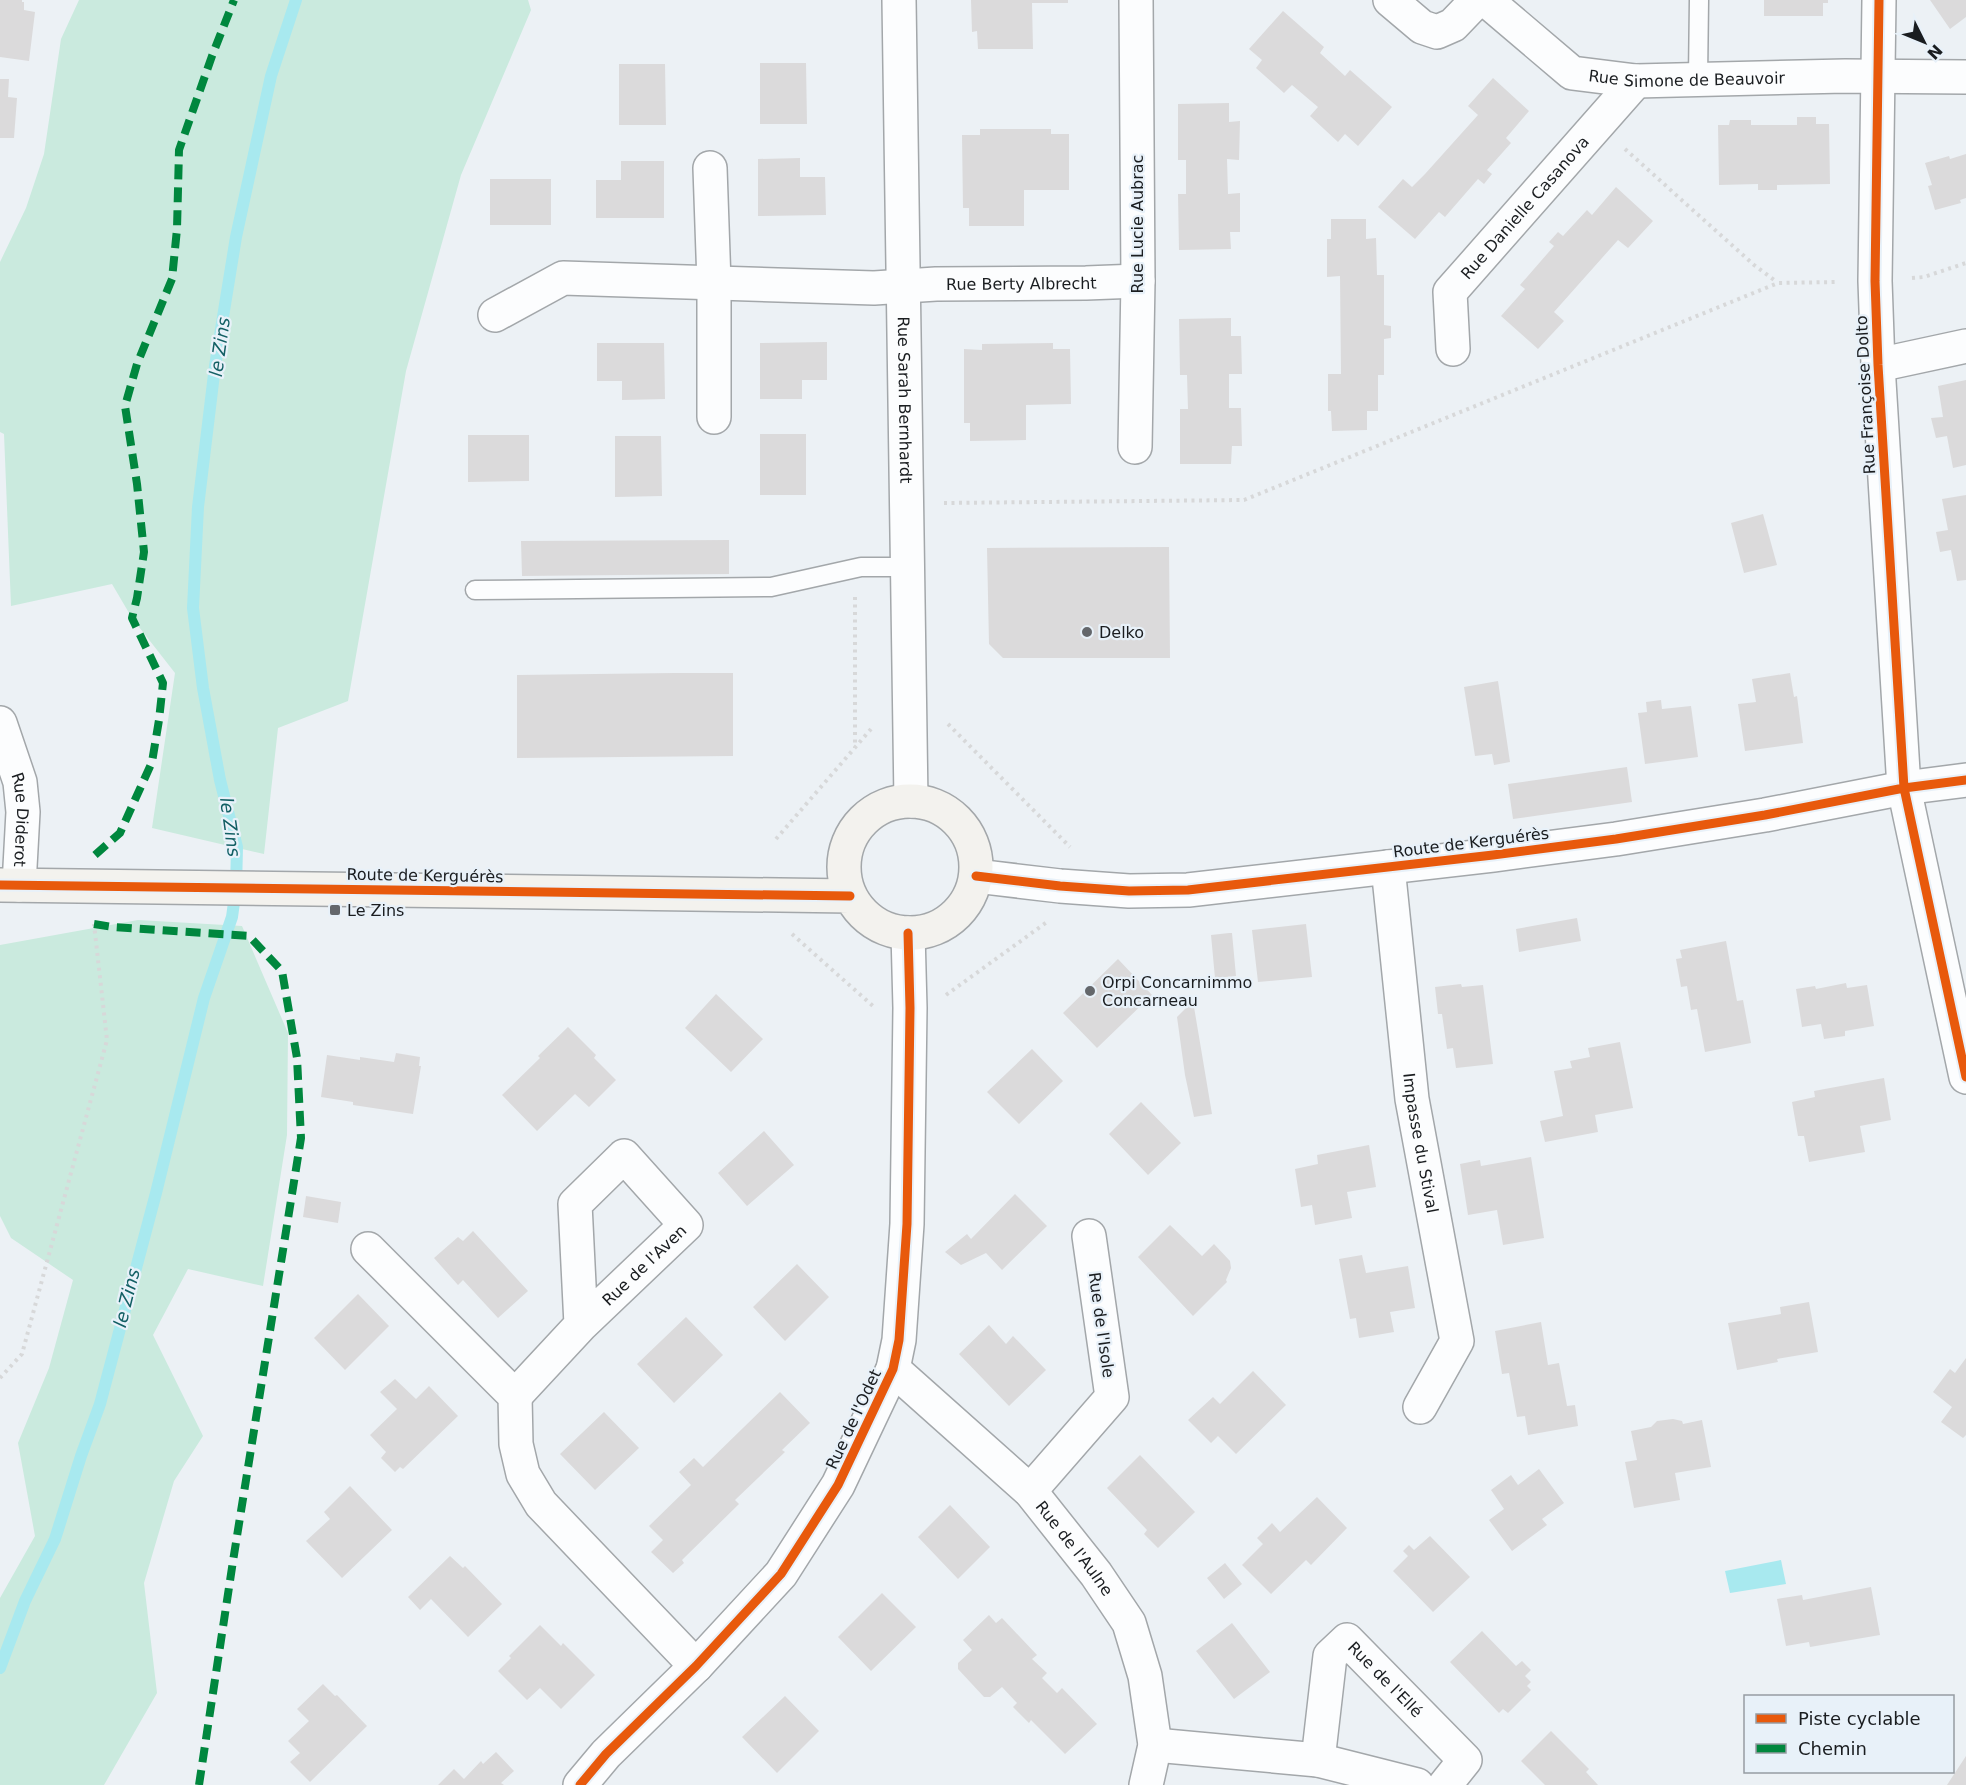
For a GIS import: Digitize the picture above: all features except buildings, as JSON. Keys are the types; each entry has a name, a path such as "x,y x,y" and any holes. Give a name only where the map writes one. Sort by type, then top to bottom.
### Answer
{"main road":[{"path":"911,801 933,805 952,816 967,834 975,854 976,876 970,895 959,911 945,923 928,931 908,933 890,930 874,923 860,911 850,896 844,874 846,852 854,831 869,815 889,804 911,801"},
{"name":"Route de Kerguérès","path":"9,885 850,896"}],"street":[{"name":"Rue Sarah Bernhardt","path":"899,0 911,801"},
{"name":"Rue Lucie Aubrac","path":"1135,447 1138,280 1136,0"},
{"path":"1390,0 1422,27 1437,32 1453,25 1477,0"},
{"name":"Rue Simone de Beauvoir","path":"1486,0 1572,73 1636,81 1698,78 1966,77"},
{"name":"Rue Françoise Dolto","path":"1879,0 1875,281 1878,365 1904,788 1966,1077"},
{"name":"Rue Danielle Casanova","path":"1453,349 1450,292 1636,81"},
{"path":"710,168 714,283 714,417"},
{"name":"Rue Berty Albrecht","path":"495,315 563,278 873,288 1138,280"},
{"path":"1878,365 1966,346"},
{"name":"Rue Diderot","path":"0,723 20,783 22,812 9,885"},
{"name":"Route de Kerguérès","path":"976,876 1129,891 1188,890 1616,839 1765,815 1904,788 1966,780"},
{"name":"Impasse du Stival","path":"1388,867 1412,1099 1456,1341 1420,1407"},
{"name":"Rue de l'Odet","path":"580,1785 606,1754 696,1666 781,1574 838,1485 893,1368 899,1340 907,1224 910,1008 908,933"},
{"name":"Rue de l'Aven","path":"515,1396 581,1325 686,1225 624,1156 575,1204 581,1325"},
{"name":"Rue de l'Isole","path":"1030,1491 1112,1397 1089,1236"},
{"path":"368,1249 515,1396 516,1444 523,1474 541,1504 696,1666"},
{"name":"Rue de l'Aulne","path":"893,1368 1030,1491 1096,1574 1129,1623 1145,1676 1155,1745 1146,1785"},
{"name":"Rue de l'Ellé","path":"1318,1760 1330,1656 1347,1640 1465,1760 1445,1785"},
{"path":"1155,1745 1318,1760 1417,1785"}],"lane":[{"path":"1698,78 1699,0"},
{"path":"475,590 771,587 861,567 908,567"}],"path":[{"path":"1597,124 1754,265 1778,283"},
{"path":"936,503 1244,500 1778,283 1875,281 1923,277 1966,263"},
{"path":"855,592 855,749"},
{"path":"941,717 1070,847"},
{"path":"776,839 873,727"},
{"path":"937,1002 1053,918"},
{"path":"0,1378 22,1354 107,1040 94,924"},
{"path":"792,933 874,1007"}],"green space":[{"path":"79,0 528,0 531,10 461,175 406,371 348,701 278,728 264,854 152,828 175,673 132,618 112,584 11,606 4,434 0,432 0,262 26,208 44,154 61,39"},
{"path":"138,920 242,926 288,1033 287,1135 263,1286 188,1269 153,1335 203,1436 174,1481 144,1583 157,1693 104,1785 0,1785 0,1598 35,1536 18,1443 49,1368 73,1280 11,1238 0,1216 0,945"}],"water":[{"path":"1781,1560 1786,1584 1730,1593 1725,1571"}],"waterway":[{"name":"le Zins","path":"0,1668 25,1601 55,1539 100,1404 156,1193 204,998 232,917 236,888 237,847 220,780 203,688 193,608 198,507 215,366 236,237 271,76 296,0"}],"marked path":[{"path":"95,855 120,833 152,762 163,683 132,618 144,552 137,484 125,406 137,364 172,279 177,229 179,150 234,0"},
{"path":"94,924 249,936 282,971 297,1058 301,1138 199,1785"}],"cycle path":[{"path":"1879,0 1875,281 1878,365 1904,788 1966,1077"},
{"path":"976,876 1129,891 1188,890 1616,839 1765,815 1904,788 1966,780"},
{"path":"0,885 850,896"},
{"path":"580,1785 606,1754 696,1666 781,1574 838,1485 893,1369 899,1340 907,1224 910,1008 908,933"}],"place":[{"name":"Delko","path":"1087,632"},
{"name":"Le Zins","path":"335,910"},
{"name":"Orpi Concarnimmo Concarneau","path":"1090,991"}]}
